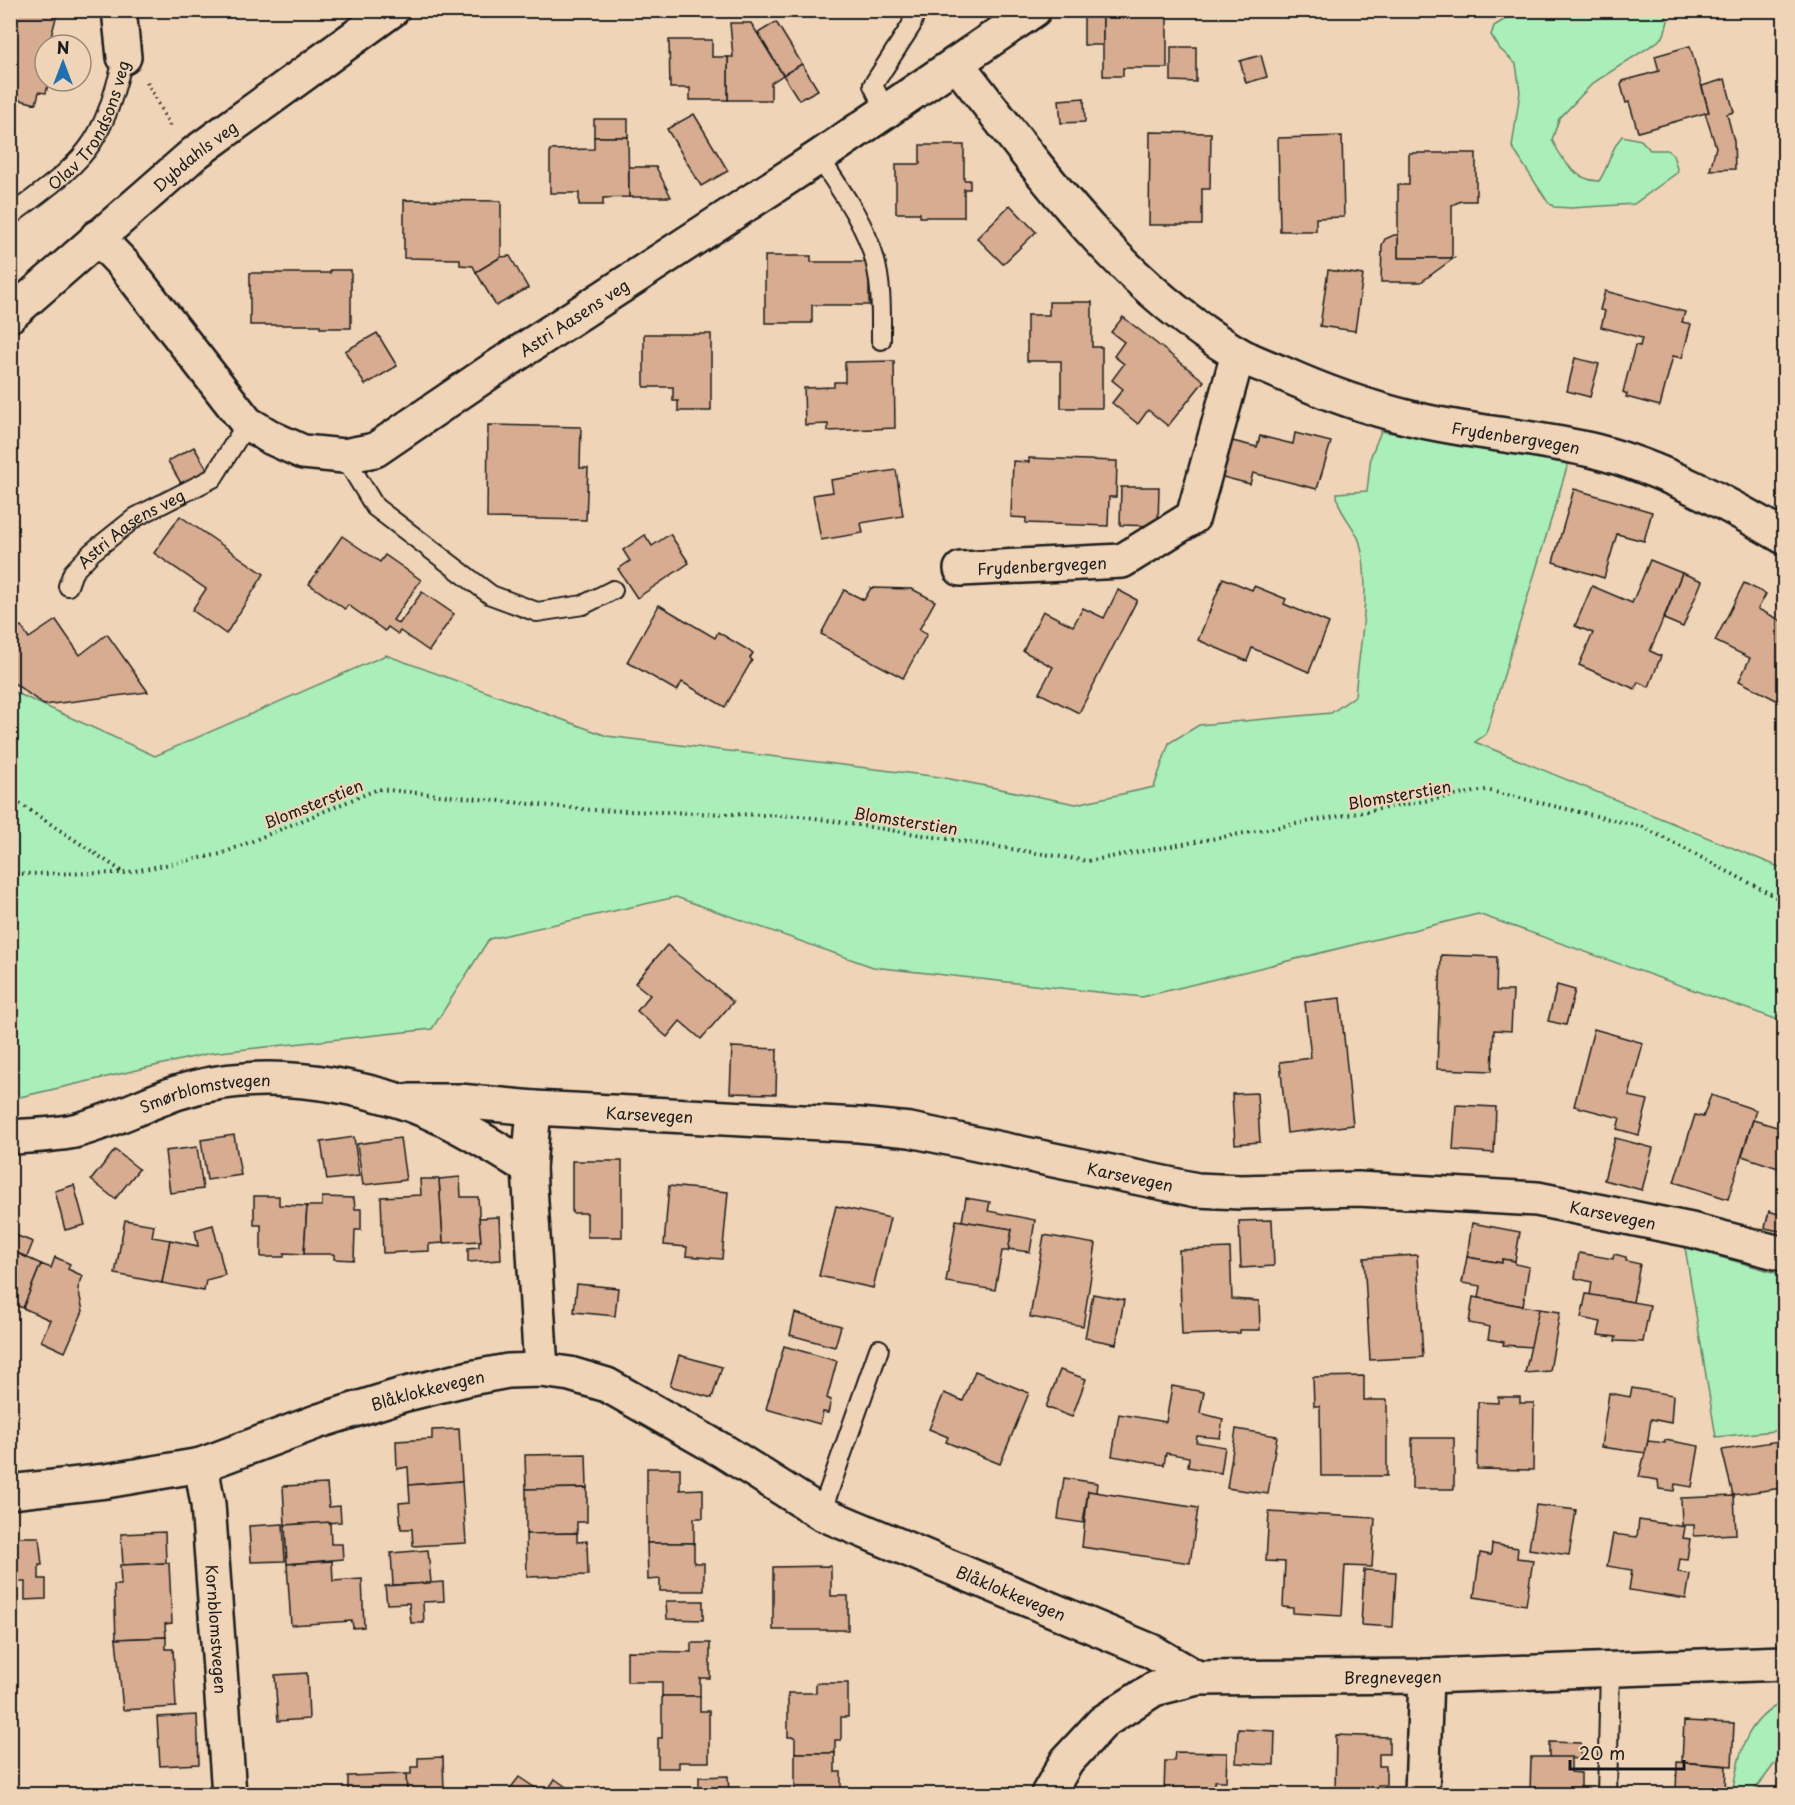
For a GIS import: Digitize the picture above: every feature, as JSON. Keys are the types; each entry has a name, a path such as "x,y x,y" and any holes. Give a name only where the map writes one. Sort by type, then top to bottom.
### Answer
{"street":[{"name":"Olav Trondsons veg","path":"119,10 124,57"},
{"name":"Dybdahls veg","path":"10,315 195,153 392,10"},
{"name":"Astri Aasens veg","path":"97,237 125,266 247,423 272,438 303,452 344,456 375,450 408,430 491,371 819,157 1034,10"},
{"name":"Frydenbergvegen","path":"957,64 1060,195 1105,247 1157,296 1238,354 1319,390 1410,418 1596,451 1666,476 1738,510 1785,537"},
{"name":"Frydenbergvegen","path":"961,569 1122,561 1193,517 1238,354"},
{"name":"Smørblomstvegen","path":"10,1137 72,1131 105,1122 176,1093 211,1084 252,1079 295,1081 346,1088 402,1101 478,1137 529,1168"},
{"name":"Smørblomstvegen","path":"402,1101 459,1101 534,1108"},
{"path":"534,1108 529,1168 541,1370"},
{"name":"Karsevegen","path":"534,1108 847,1124 910,1130 1197,1190 1240,1192 1358,1189 1538,1199 1691,1230 1785,1254"},
{"name":"Blåklokkevegen","path":"10,1492 106,1481 201,1465 319,1420 402,1395 508,1371 541,1370 607,1385 715,1446 821,1513 1151,1651 1197,1678"},
{"name":"Kornblomstvegen","path":"201,1465 208,1504 230,1794"},
{"name":"Bregnevegen","path":"1048,1794 1067,1761 1103,1722 1154,1689 1197,1678 1426,1677 1785,1663"},
{"path":"1422,1794 1426,1677"}],"lane":[{"path":"885,110 873,85 911,26 916,10"},
{"name":"Olav Trondsons veg","path":"10,216 79,160 94,140 110,103 124,57"},
{"path":"819,157 858,218 874,256 880,287 881,340"},
{"name":"Astri Aasens veg","path":"68,586 73,572 92,552 136,518 213,478 247,423"},
{"path":"344,456 375,507 491,595 537,612 583,605 613,590"},
{"path":"821,1513 879,1349"},
{"path":"1607,1794 1610,1670"}],"path":[{"path":"124,57 142,75 177,133"},
{"name":"Blomsterstien","path":"10,874 124,873 221,854 378,789 592,810 801,816 1088,861 1486,790 1643,826 1785,901"},
{"path":"10,797 124,873"}],"green space":[{"path":"1510,11 1663,11 1668,21 1664,35 1657,42 1593,83 1559,119 1552,140 1570,168 1590,180 1599,181 1622,136 1641,140 1650,150 1667,150 1673,155 1678,172 1634,204 1571,208 1554,207 1547,201 1512,147 1520,92 1516,64 1500,49 1491,35 1494,26 1510,16"},
{"path":"1381,431 1568,464 1486,734 1475,742 1784,869 1784,1022 1478,914 1142,997 873,967 676,897 489,939 432,1029 211,1053 11,1099 10,690 155,756 386,655 607,736 940,777 1076,804 1154,787 1169,743 1199,725 1331,713 1355,696 1364,620 1365,581 1360,543 1340,507 1337,493 1367,491 1371,456"},
{"path":"1685,1247 1784,1275 1784,1430 1716,1437"},
{"path":"1784,1701 1784,1751 1752,1794 1732,1794 1741,1752 1752,1729 1770,1710"}],"building":[{"path":"14,10 58,10 52,33 33,33 33,93 39,93 36,104 13,98 16,86 10,85 10,27"},
{"path":"202,10 222,10 205,18"},
{"path":"1470,10 1503,10 1503,15 1470,15"},
{"path":"1084,16 1103,16 1103,45 1084,45"},
{"path":"1103,16 1167,16 1167,68 1123,68 1123,76 1103,76"},
{"path":"776,22 802,64 783,75 758,33"},
{"path":"730,23 751,23 783,75 771,83 771,100 728,100 728,57 733,57"},
{"path":"669,40 712,40 712,57 728,57 728,100 690,100 690,88 670,88"},
{"path":"1690,46 1709,112 1638,132 1629,102 1626,103 1621,85 1623,81 1659,71 1655,56"},
{"path":"1171,47 1196,47 1196,82 1171,81"},
{"path":"1261,55 1267,77 1246,83 1240,61"},
{"path":"802,64 818,90 799,100 783,75"},
{"path":"1725,79 1734,112 1727,114 1734,141 1735,169 1710,170 1716,147 1705,113 1709,112 1702,86"},
{"path":"1084,98 1085,122 1061,123 1059,100"},
{"path":"694,114 728,171 701,186 667,129"},
{"path":"594,119 628,119 628,137 594,137"},
{"path":"1150,132 1211,133 1210,189 1202,189 1202,225 1149,225"},
{"path":"1342,136 1344,217 1316,218 1316,231 1280,231 1278,138"},
{"path":"594,137 628,137 629,197 603,198 603,205 579,205 579,193 550,193 550,150 594,149"},
{"path":"920,145 964,145 964,180 970,180 970,189 964,189 964,217 920,217 920,213 896,213 896,164 920,164"},
{"path":"1409,153 1476,153 1476,201 1461,201 1452,205 1452,258 1398,258 1398,185 1409,185"},
{"path":"629,167 656,167 671,197 629,197"},
{"path":"404,200 501,201 501,257 476,272 473,266 460,265 460,259 404,258"},
{"path":"1010,205 1036,232 1003,264 977,238"},
{"path":"1398,235 1398,258 1454,258 1421,282 1381,282 1382,245 1385,239"},
{"path":"510,256 528,288 496,306 476,272 501,257"},
{"path":"765,256 811,256 811,262 869,262 869,305 812,305 812,323 765,323"},
{"path":"330,270 351,270 351,328 320,328 320,325 250,325 250,273 330,273"},
{"path":"1328,270 1363,275 1355,331 1320,326"},
{"path":"1605,291 1685,312 1682,322 1691,324 1682,358 1673,356 1660,406 1626,397 1627,394 1623,392 1635,345 1640,346 1642,338 1601,327 1605,311 1600,310"},
{"path":"1049,302 1092,302 1092,347 1102,347 1102,408 1061,408 1061,361 1027,361 1027,315 1049,315"},
{"path":"1123,317 1204,381 1168,426 1148,410 1138,424 1112,403 1123,389 1112,380 1124,364 1114,356 1124,342 1111,332"},
{"path":"377,333 397,366 365,385 345,351"},
{"path":"644,334 711,334 711,411 678,411 678,401 673,401 673,387 644,387"},
{"path":"1575,358 1599,364 1590,397 1567,391"},
{"path":"894,361 895,428 828,431 828,424 805,425 804,388 834,387 834,382 845,382 845,362"},
{"path":"488,425 581,427 580,468 588,468 586,520 487,518"},
{"path":"1295,433 1331,442 1317,489 1253,473 1250,484 1215,475 1224,439 1257,447 1260,436 1293,444"},
{"path":"194,447 208,471 182,485 168,461"},
{"path":"1029,458 1117,461 1116,497 1109,497 1108,526 1026,523 1026,518 1011,517 1013,461 1029,462"},
{"path":"896,470 903,516 861,523 863,533 821,540 813,495 833,492 831,480"},
{"path":"1121,487 1159,487 1158,526 1120,525"},
{"path":"1574,489 1652,512 1644,541 1617,534 1604,578 1553,562"},
{"path":"180,516 264,574 226,634 192,610 206,589 154,553"},
{"path":"670,534 689,563 637,598 618,569 630,561 623,550 645,535 652,546"},
{"path":"342,536 380,562 385,555 421,580 393,620 399,624 422,592 454,614 429,651 400,631 398,634 388,627 385,631 348,605 345,609 309,584"},
{"path":"1650,560 1682,573 1650,651 1661,656 1649,687 1638,682 1635,689 1579,665 1593,633 1575,626 1592,586 1632,603"},
{"path":"1682,573 1702,581 1683,627 1664,619"},
{"path":"1223,578 1252,590 1254,586 1286,599 1284,604 1329,623 1309,672 1252,648 1247,661 1198,640"},
{"path":"1744,583 1766,594 1758,609 1784,622 1784,704 1739,681 1750,658 1715,641"},
{"path":"871,588 912,589 935,601 919,630 927,634 903,678 821,634 844,590 864,600"},
{"path":"1118,590 1137,600 1079,713 1039,693 1053,667 1023,651 1043,611 1073,626 1083,608 1104,618"},
{"path":"659,605 715,638 718,632 753,653 750,658 752,660 725,707 682,682 677,691 627,662"},
{"path":"56,620 80,655 107,634 148,692 44,705 10,680 10,632 21,626 29,638"},
{"path":"667,945 733,1002 701,1039 680,1021 667,1037 637,1011 650,995 635,983"},
{"path":"1441,955 1497,957 1496,991 1513,991 1511,1031 1494,1030 1492,1071 1437,1069"},
{"path":"1557,985 1575,990 1566,1025 1548,1021"},
{"path":"1340,998 1353,1125 1287,1133 1280,1062 1311,1058 1305,1002"},
{"path":"1594,1029 1643,1043 1629,1096 1648,1100 1639,1135 1617,1129 1620,1118 1574,1106"},
{"path":"732,1047 777,1049 776,1094 730,1093"},
{"path":"1257,1093 1260,1142 1235,1144 1232,1094"},
{"path":"1711,1095 1756,1110 1728,1199 1674,1182 1695,1115 1703,1117"},
{"path":"1456,1105 1496,1107 1494,1153 1453,1150"},
{"path":"1753,1120 1784,1129 1784,1170 1742,1156"},
{"path":"234,1135 241,1175 207,1180 201,1140"},
{"path":"354,1137 359,1176 327,1180 321,1142"},
{"path":"400,1138 406,1180 363,1185 357,1144"},
{"path":"1615,1138 1653,1148 1642,1190 1604,1180"},
{"path":"197,1147 203,1189 170,1193 165,1151"},
{"path":"115,1150 139,1169 115,1199 91,1180"},
{"path":"572,1161 622,1161 622,1237 587,1237 587,1213 572,1213"},
{"path":"460,1177 461,1197 478,1197 481,1241 443,1243 439,1179"},
{"path":"420,1179 439,1179 443,1243 429,1244 429,1251 383,1253 381,1197 421,1195"},
{"path":"74,1185 85,1225 65,1230 55,1191"},
{"path":"669,1186 728,1192 722,1259 686,1256 687,1247 664,1245"},
{"path":"254,1196 279,1196 279,1205 307,1206 304,1254 284,1253 284,1257 261,1257 261,1225 254,1225"},
{"path":"322,1197 354,1198 355,1209 361,1209 361,1230 355,1230 354,1260 334,1259 334,1254 304,1254 307,1206 322,1206"},
{"path":"966,1198 990,1202 988,1211 1035,1220 1030,1252 1008,1249 1012,1229 962,1221"},
{"path":"836,1206 890,1218 873,1288 819,1276"},
{"path":"1769,1211 1784,1216 1784,1232 1765,1228"},
{"path":"499,1217 501,1260 468,1262 468,1248 479,1247 479,1241 481,1241 479,1218"},
{"path":"125,1220 154,1225 152,1237 170,1240 162,1283 115,1274"},
{"path":"956,1220 1012,1229 1008,1251 1002,1251 995,1290 946,1282"},
{"path":"1272,1220 1274,1266 1241,1268 1239,1221"},
{"path":"1472,1223 1520,1232 1515,1261 1502,1259 1502,1263 1467,1257"},
{"path":"213,1225 225,1275 206,1280 204,1291 162,1283 170,1240 198,1246 195,1230"},
{"path":"10,1233 33,1242 27,1257 10,1250"},
{"path":"1044,1235 1096,1244 1083,1326 1030,1317"},
{"path":"1230,1248 1232,1299 1259,1301 1260,1330 1182,1335 1179,1250"},
{"path":"10,1250 41,1264 23,1308 10,1303"},
{"path":"1579,1253 1613,1259 1614,1254 1626,1257 1626,1261 1640,1264 1633,1302 1590,1295 1592,1282 1575,1278"},
{"path":"1417,1255 1423,1357 1370,1360 1364,1258"},
{"path":"55,1257 70,1264 68,1269 83,1276 78,1288 83,1311 65,1352 41,1341 50,1320 23,1308 41,1264 51,1268"},
{"path":"1467,1257 1502,1263 1502,1259 1515,1261 1515,1264 1529,1267 1523,1306 1479,1298 1481,1286 1462,1283"},
{"path":"577,1284 618,1288 615,1316 574,1312"},
{"path":"1093,1294 1124,1300 1116,1344 1085,1338"},
{"path":"1586,1294 1650,1305 1643,1342 1615,1341 1616,1337 1598,1335 1601,1322 1581,1318"},
{"path":"1473,1297 1539,1309 1533,1347 1503,1345 1504,1342 1488,1339 1490,1327 1469,1323"},
{"path":"1539,1309 1560,1312 1550,1371 1525,1373"},
{"path":"795,1313 841,1326 835,1347 790,1335"},
{"path":"784,1346 837,1361 827,1398 831,1400 828,1413 823,1412 820,1424 766,1409"},
{"path":"679,1355 722,1367 712,1398 670,1386"},
{"path":"1060,1370 1086,1379 1072,1417 1046,1407"},
{"path":"975,1371 1029,1393 1000,1464 946,1442 948,1437 929,1429 944,1393 963,1401"},
{"path":"1364,1376 1364,1400 1387,1400 1387,1476 1321,1476 1320,1406 1314,1406 1313,1377"},
{"path":"1172,1386 1204,1392 1200,1413 1223,1419 1220,1438 1197,1436 1196,1442 1225,1447 1221,1473 1188,1467 1189,1457 1166,1453 1164,1465 1112,1456 1119,1414 1166,1422"},
{"path":"1632,1388 1673,1395 1671,1423 1651,1419 1646,1453 1601,1447 1609,1393 1630,1397"},
{"path":"1498,1397 1520,1397 1520,1403 1534,1403 1533,1470 1477,1469 1478,1402 1498,1403"},
{"path":"459,1429 462,1481 409,1485 408,1467 397,1469 396,1441 432,1439 432,1430"},
{"path":"1236,1429 1277,1436 1268,1494 1227,1488"},
{"path":"1412,1438 1454,1438 1454,1489 1412,1489"},
{"path":"1665,1440 1699,1446 1692,1487 1675,1484 1674,1491 1659,1489 1658,1480 1639,1477 1648,1441 1665,1443"},
{"path":"1778,1441 1782,1488 1733,1495 1722,1450"},
{"path":"586,1454 587,1488 526,1489 525,1455"},
{"path":"647,1468 680,1468 680,1490 703,1489 703,1518 694,1518 694,1543 647,1543"},
{"path":"1064,1478 1097,1483 1096,1492 1088,1491 1083,1523 1058,1519"},
{"path":"462,1481 466,1543 413,1546 412,1529 401,1529 399,1503 410,1502 409,1485"},
{"path":"327,1484 329,1507 340,1506 341,1522 285,1525 283,1486"},
{"path":"587,1488 587,1522 577,1522 577,1533 526,1534 526,1489"},
{"path":"1088,1491 1198,1508 1190,1563 1082,1547"},
{"path":"1734,1496 1736,1534 1694,1536 1694,1525 1682,1525 1681,1498"},
{"path":"1536,1505 1576,1510 1569,1555 1529,1549"},
{"path":"1269,1512 1375,1518 1372,1567 1345,1566 1342,1616 1293,1613 1293,1608 1283,1607 1285,1562 1266,1561"},
{"path":"1639,1520 1685,1527 1683,1538 1690,1539 1687,1560 1680,1559 1678,1572 1690,1574 1686,1599 1629,1590 1632,1570 1607,1566 1613,1534 1637,1537"},
{"path":"330,1522 331,1544 342,1544 343,1559 287,1564 285,1525"},
{"path":"283,1524 285,1561 251,1562 249,1526"},
{"path":"165,1532 166,1563 123,1565 121,1534"},
{"path":"577,1533 577,1542 587,1541 588,1575 527,1577 526,1534"},
{"path":"10,1537 39,1537 42,1565 39,1565 39,1579 46,1579 46,1599 25,1600 25,1582 10,1582"},
{"path":"647,1543 694,1543 694,1563 704,1563 704,1591 660,1591 660,1579 648,1580"},
{"path":"1492,1544 1518,1548 1517,1558 1533,1560 1526,1605 1474,1597 1480,1553 1491,1555"},
{"path":"428,1550 431,1583 393,1585 391,1553"},
{"path":"332,1561 333,1581 362,1579 364,1627 353,1628 352,1621 291,1625 287,1564"},
{"path":"169,1563 172,1623 165,1624 166,1637 116,1639 114,1585 121,1585 120,1565"},
{"path":"831,1566 831,1596 848,1596 848,1630 773,1630 773,1567"},
{"path":"1364,1570 1396,1572 1393,1627 1361,1625"},
{"path":"443,1582 444,1601 423,1602 424,1623 411,1623 409,1603 387,1604 385,1586"},
{"path":"666,1601 703,1601 703,1620 667,1619"},
{"path":"166,1637 166,1649 173,1649 176,1707 123,1710 116,1639"},
{"path":"691,1643 710,1643 710,1678 700,1678 700,1696 662,1696 662,1682 627,1682 627,1651 691,1652"},
{"path":"307,1673 309,1719 278,1721 275,1675"},
{"path":"816,1683 848,1683 848,1717 841,1717 841,1740 835,1740 835,1753 795,1753 795,1737 788,1737 788,1693 816,1693"},
{"path":"662,1696 700,1696 700,1711 709,1711 709,1762 679,1762 679,1768 658,1768 658,1738 662,1738"},
{"path":"197,1715 199,1764 160,1766 157,1717"},
{"path":"1684,1721 1734,1723 1732,1766 1682,1762"},
{"path":"1238,1729 1275,1731 1274,1765 1236,1763"},
{"path":"1336,1735 1389,1737 1389,1754 1379,1754 1379,1766 1386,1766 1386,1785 1378,1785 1378,1794 1335,1794"},
{"path":"1549,1742 1581,1743 1581,1759 1549,1757"},
{"path":"1175,1752 1227,1753 1226,1781 1215,1781 1215,1794 1164,1793 1165,1761 1174,1761"},
{"path":"795,1753 835,1753 835,1772 841,1772 841,1794 795,1794"},
{"path":"443,1757 444,1794 407,1794 406,1774 411,1774 411,1767 418,1767 418,1758"},
{"path":"1531,1757 1571,1757 1571,1772 1581,1773 1581,1793 1530,1794"},
{"path":"1677,1762 1726,1766 1725,1794 1676,1794"},
{"path":"406,1774 407,1794 348,1794 348,1776"},
{"path":"728,1776 729,1794 699,1794 699,1777"},
{"path":"519,1777 544,1794 506,1794"},
{"path":"555,1779 576,1794 545,1794"},
{"path":"612,1788 620,1794 606,1794"}]}
